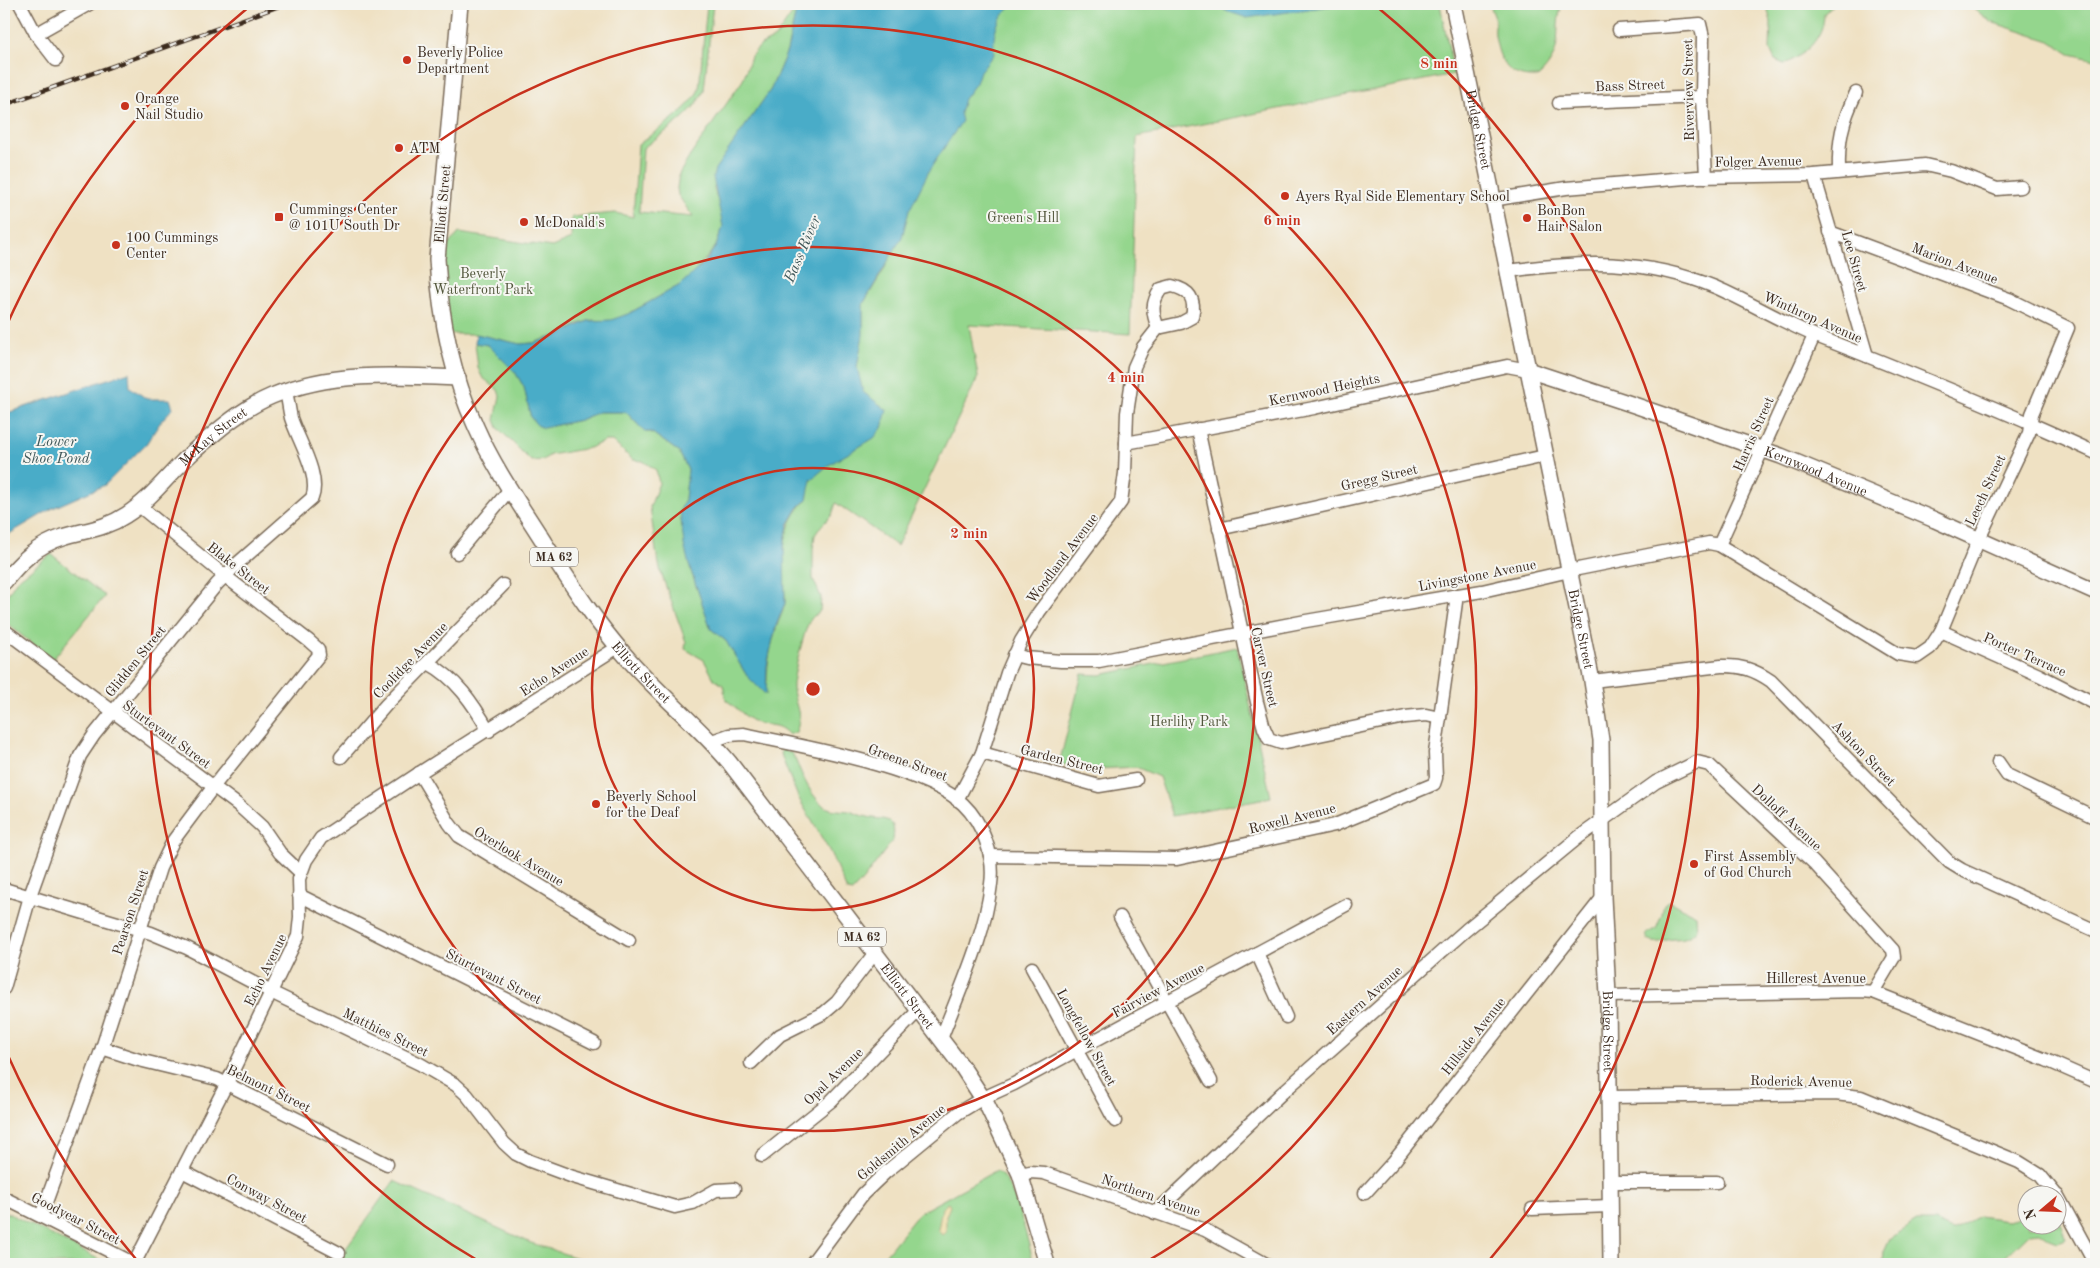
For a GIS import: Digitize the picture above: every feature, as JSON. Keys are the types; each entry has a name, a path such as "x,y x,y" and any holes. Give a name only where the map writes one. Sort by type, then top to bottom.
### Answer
{"main road":[{"name":"Elliott Street","path":"460,4 437,259 444,317 458,378 476,429 510,489 586,606 618,647 712,742 918,1011 941,1038 982,1098 1020,1174 1047,1264"},
{"name":"Bridge Street","path":"1453,4 1592,681 1602,740 1603,897 1608,996 1611,1264"},
{"name":"Kernwood Avenue","path":"1528,370 1762,450 1979,539 2096,592"},
{"name":"McKay Street","path":"4,582 29,554 44,545 63,537 107,525 127,515 220,429 248,409 286,391 322,380 404,376 458,378"}],"street":[{"path":"20,4 36,34 56,60"},
{"path":"36,34 89,4"},
{"name":"Riverview Street","path":"1619,30 1700,24 1703,37 1702,97 1706,177"},
{"path":"1839,172 1838,149 1843,122 1856,93"},
{"name":"Bass Street","path":"1559,103 1702,97"},
{"name":"Folger Avenue","path":"1492,200 1566,188 1706,177 1814,175 1925,165 1951,171 1997,189 2021,187"},
{"name":"Lee Street","path":"1814,175 1867,356"},
{"name":"Marion Avenue","path":"1830,232 2009,299 2068,328"},
{"name":"Winthrop Avenue","path":"1507,271 1564,264 1600,263 1626,265 1688,277 1717,288 1814,336 2030,422 2096,453"},
{"name":"Woodland Avenue","path":"957,800 982,752 1014,655 1039,612 1121,502 1127,413 1134,367 1143,347 1158,328"},
{"name":"Leech Street","path":"1719,545 1898,654 1917,657 1930,648 1941,631 1979,539 2029,433 2032,414 2068,328"},
{"name":"Harris Street","path":"1719,545 1814,336"},
{"name":"Kernwood Heights","path":"1126,443 1314,408 1507,366 1528,370"},
{"name":"Glidden Street","path":"4,988 30,897 80,756 112,712 225,576 312,498 315,490 314,479 291,418 286,391"},
{"name":"Carver Street","path":"1198,429 1242,633 1264,728 1269,739 1281,743 1293,742 1405,717 1426,715 1440,718"},
{"name":"Gregg Street","path":"1219,529 1545,456"},
{"path":"457,553 510,489"},
{"name":"Blake Street","path":"138,505 309,641 318,649 319,655"},
{"name":"Livingstone Avenue","path":"1014,655 1061,661 1099,661 1242,633 1458,595 1709,543 1719,545"},
{"name":"Coolidge Avenue","path":"341,757 386,705 503,585"},
{"name":"Rowell Avenue","path":"990,856 1177,859 1335,825 1434,784 1436,778 1435,753 1458,595"},
{"name":"Sturtevant Street","path":"4,630 238,805 262,827 280,853 301,873"},
{"name":"Porter Terrace","path":"1941,631 2038,675 2096,704"},
{"name":"Echo Avenue","path":"134,1264 298,936 301,873 312,850 321,838 419,773 618,647"},
{"name":"Pearson Street","path":"41,1216 102,1048 160,868 173,841 213,787 319,655"},
{"path":"428,662 463,691 475,707 488,731"},
{"name":"Ashton Street","path":"1592,681 1734,665 1758,672 1778,687 1949,862 1962,870 2096,931"},
{"name":"Greene Street","path":"712,742 729,735 744,734 882,767 939,787 957,800 973,816 982,829 990,856 992,882 985,918 941,1038"},
{"name":"Garden Street","path":"982,752 1099,786 1136,780"},
{"name":"Dolloff Avenue","path":"1603,820 1656,782 1698,762 1709,765 1814,863 1893,950 1894,957 1872,992"},
{"path":"1998,762 2007,775 2096,818"},
{"name":"Overlook Avenue","path":"419,773 453,830 459,836 629,940"},
{"name":"Eastern Avenue","path":"1155,1213 1282,1093 1466,930 1579,837 1603,820"},
{"name":"Matthies Street","path":"4,889 140,929 188,948 271,992 420,1064 456,1085 467,1095 504,1142 516,1154 530,1161 573,1177 675,1207 693,1203 716,1190 734,1189"},
{"name":"Sturtevant Street","path":"300,895 594,1043"},
{"name":"Hillside Avenue","path":"1365,1193 1394,1160 1603,897"},
{"name":"Fairview Avenue","path":"982,1098 1077,1050 1346,905"},
{"path":"1120,917 1211,1080"},
{"path":"1257,953 1286,1017"},
{"path":"751,1063 780,1035 824,1013 837,1002 874,954"},
{"name":"Longfellow Street","path":"1032,968 1116,1121"},
{"name":"Hillcrest Avenue","path":"1608,996 1872,992 2036,1056 2096,1082"},
{"name":"Opal Avenue","path":"762,1156 831,1101 918,1011"},
{"name":"Belmont Street","path":"102,1048 139,1060 217,1079 387,1164"},
{"name":"Roderick Avenue","path":"1608,1097 1835,1094 1861,1097 2019,1162 2040,1174 2049,1186"},
{"name":"Goldsmith Avenue","path":"811,1264 863,1194 886,1172 958,1113 982,1098"},
{"name":"Conway Street","path":"182,1171 339,1252"},
{"name":"Northern Avenue","path":"1020,1174 1037,1171 1044,1173 1205,1230 1266,1264"},
{"path":"1609,1182 1717,1182"},
{"name":"Goodyear Street","path":"4,1198 134,1264"},
{"path":"1532,1209 1610,1206"},
{"name":"Roderick Avenue","path":"2068,1216 2095,1264"}],"green space":[{"name":"Beverly Waterfront Park","path":"707,4 713,4 704,90 686,115 643,148 639,212 693,217 678,195 679,174 743,80 751,56 761,45 775,38 797,7 787,51 771,89 716,169 714,189 720,207 723,226 716,246 693,274 680,285 628,314 611,321 592,320 578,324 567,332 533,343 520,344 476,334 447,334 437,259 459,233 552,247 571,239 572,217 615,213 633,217 638,145 680,112 695,97 699,89"},
{"name":"Green's Hill","path":"1002,4 1440,4 1454,74 1137,137 1130,334 969,325 978,377 897,546 836,503 832,515 815,535 813,579 821,597 820,611 809,622 799,654 793,693 799,719 796,732 789,735 784,730 775,726 756,723 726,700 723,685 714,679 704,660 685,649 686,642 661,573 656,551 650,507 659,483 656,470 643,461 633,460 612,441 605,441 589,448 550,455 543,460 531,461 498,428 495,420 500,396 498,390 482,377 478,368 475,343 488,345 515,372 524,387 531,418 543,428 580,420 599,412 626,412 645,432 651,432 679,452 688,470 685,499 680,512 689,565 711,629 726,641 747,676 767,682 771,647 785,604 785,539 792,519 807,499 803,479 863,325 863,304 884,270 952,97"},
{"path":"1490,4 1562,4 1559,15 1556,50 1547,67 1538,77 1528,77 1513,72 1503,61 1499,54 1495,33 1495,19"},
{"path":"1766,4 1833,4 1824,14 1821,31 1812,45 1799,56 1784,64 1775,60 1770,49 1771,22"},
{"path":"1968,4 2096,4 2096,60 2070,54 2050,41 1991,22"},
{"path":"51,554 105,596 52,660 4,621 4,600 16,581"},
{"name":"Herlihy Park","path":"1237,647 1271,797 1172,816 1159,777 1136,767 1096,769 1059,764 1082,674 1100,675"},
{"path":"783,749 792,753 813,794 823,805 866,817 884,819 893,826 893,840 852,892 847,891 830,852 798,797 782,758 781,752"},
{"path":"1668,901 1696,915 1697,930 1689,936 1682,938 1657,942 1650,941 1646,934 1656,929 1664,904"},
{"path":"997,1170 1010,1188 1015,1200 1034,1264 878,1264 919,1213"},
{"path":"394,1181 531,1243 596,1264 335,1264"},
{"path":"4,1211 108,1264 4,1264"},
{"path":"2018,1215 2018,1236 2026,1236 1997,1264 1883,1264 1884,1251 1890,1238 1915,1222 1934,1222 1952,1230 1979,1216 2007,1220 2016,1218"},
{"path":"2046,1236 2065,1236 2066,1239 2058,1242"}],"sand":[{"path":"948,1203 950,1206 946,1216 946,1232 942,1235 938,1230 942,1208"}],"water":[{"name":"Bass River","path":"796,4 1014,4 1003,15 996,29 994,54 980,71 976,83 964,99 960,113 962,121 930,169 909,211 902,237 863,304 863,335 857,367 863,392 887,410 882,428 874,438 827,466 811,480 807,499 798,508 788,525 784,546 785,603 776,626 767,666 766,695 747,676 726,641 711,629 684,545 680,512 685,499 688,470 679,452 651,432 645,432 626,412 599,412 580,420 543,428 537,425 531,418 524,387 515,372 488,345 475,343 476,334 520,344 533,343 554,337 588,321 611,320 628,314 680,285 705,262 716,246 723,227 713,177 715,169 771,89 787,51 797,7"},
{"path":"1215,4 1344,4 1247,18 1226,11"},
{"name":"Lower Shoe Pond","path":"129,372 130,387 147,399 170,399 173,408 162,420 146,444 105,485 53,508 4,537 4,414"}],"railway":[{"path":"4,105 285,4"}],"place":[{"name":"Beverly Police Department","path":"407,60"},
{"name":"Orange Nail Studio","path":"125,106"},
{"name":"ATM","path":"399,148"},
{"name":"Ayers Ryal Side Elementary School","path":"1285,196"},
{"name":"Cummings Center @ 101U South Dr","path":"279,217"},
{"name":"BonBon Hair Salon","path":"1527,218"},
{"name":"McDonald's","path":"524,222"},
{"name":"100 Cummings Center","path":"116,245"},
{"name":"Beverly School for the Deaf","path":"596,804"},
{"name":"First Assembly of God Church","path":"1694,864"}]}
